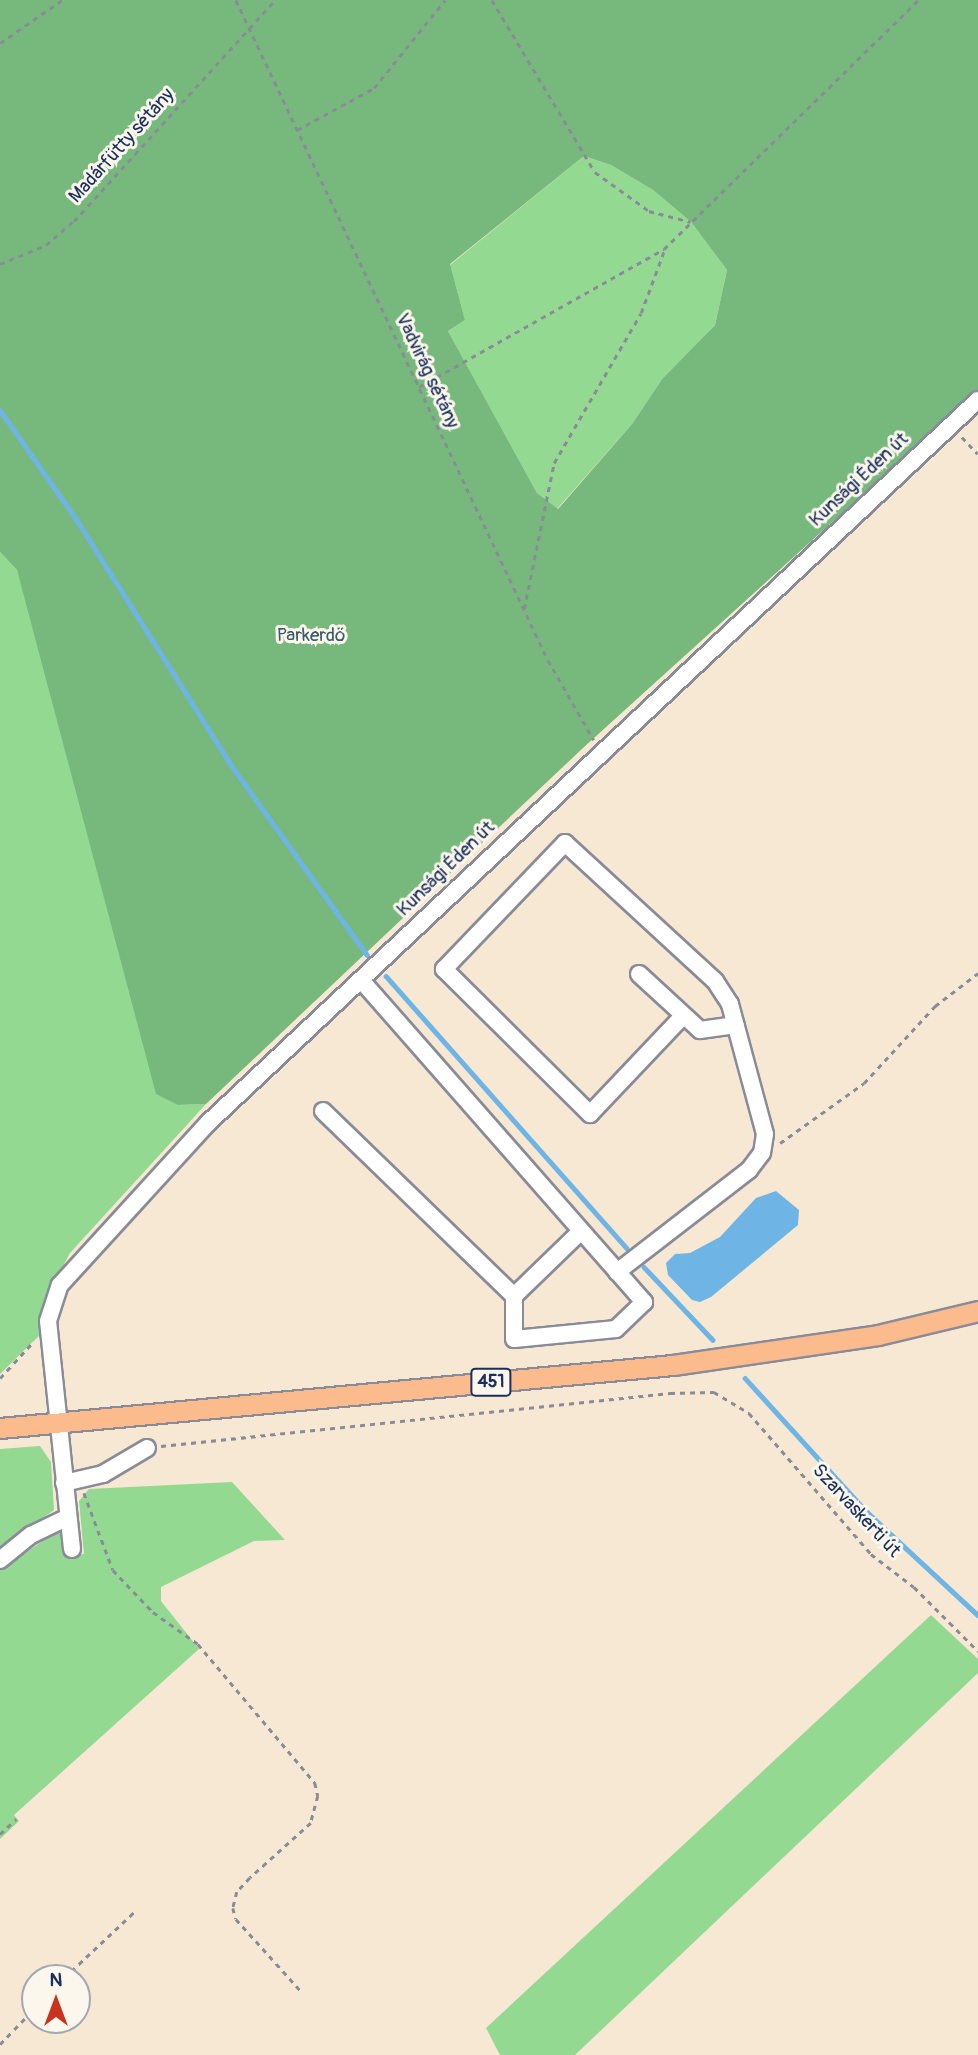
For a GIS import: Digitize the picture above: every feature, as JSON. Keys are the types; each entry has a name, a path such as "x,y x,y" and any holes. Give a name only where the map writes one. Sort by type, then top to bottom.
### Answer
{"main road":[{"name":"451","path":"0,1428 673,1365 854,1340 978,1311"}],"street":[{"name":"Kunsági Éden út","path":"72,1549 68,1517 72,1482 57,1424 49,1335 50,1307 76,1265 208,1123 601,750 978,400"},
{"path":"617,1272 749,1170 762,1153 765,1134 730,1004 715,981 565,844 444,969 590,1114 683,1016"},
{"path":"639,974 700,1030 736,1025"},
{"path":"361,980 580,1232 645,1302 616,1329 514,1339 514,1296 580,1232"},
{"path":"323,1111 514,1296"},
{"path":"72,1482 103,1475 147,1448"},
{"path":"0,1560 31,1535 68,1517"}],"path":[{"path":"0,43 62,0"},
{"name":"Vadvirág sétány","path":"236,0 524,609 580,721 601,750"},
{"name":"Madárfütty sétány","path":"0,264 46,244 74,220 275,0"},
{"path":"298,130 374,88 445,0"},
{"path":"492,0 594,172 649,211 691,222"},
{"path":"419,387 664,249 918,0"},
{"path":"524,609 554,463 641,313 664,249"},
{"path":"950,425 978,454"},
{"path":"762,1153 801,1132 864,1083 935,1006 978,973"},
{"path":"0,1378 35,1340 49,1335"},
{"name":"Szarvaskerti út","path":"147,1448 670,1392 714,1392 748,1413 871,1554 915,1587 978,1651"},
{"path":"72,1482 113,1570 153,1612 198,1644 315,1783 318,1796 311,1823 243,1885 233,1908 236,1919 300,1990"},
{"path":"0,1834 16,1819"},
{"path":"79,1964 134,1912"},
{"path":"0,2044 21,2022"}],"green space":[{"name":"Parkerdő","path":"0,0 978,0 978,390 584,747 206,1104 178,1105 156,1094 17,570 0,552","holes":["584,156 611,165 653,190 691,222 727,270 715,325 662,379 632,424 558,509 537,493 448,331 465,320 450,264"]},
{"path":"584,156 611,165 653,190 691,222 727,270 715,325 662,379 632,424 557,509 537,493 448,331 465,320 450,265"},
{"path":"0,552 17,570 178,1105 206,1104 70,1253 45,1301 43,1332 0,1374"},
{"path":"40,1446 51,1462 54,1510 0,1548 0,1449"},
{"path":"232,1482 285,1540 254,1541 161,1587 161,1601 199,1649 14,1815 19,1821 0,1839 0,1570 53,1534 61,1533 65,1556 84,1554 79,1501 89,1489"},
{"path":"931,1615 978,1659 978,1673 575,2055 500,2055 486,2028"}],"water":[{"path":"776,1191 799,1210 798,1225 711,1297 700,1302 692,1300 668,1275 666,1263 675,1254 690,1253 720,1237 756,1198"}],"waterway":[{"path":"0,410 75,517 229,762 367,955"},
{"path":"386,976 627,1248"},
{"path":"644,1267 713,1340"},
{"path":"745,1378 867,1512 978,1615"}]}
